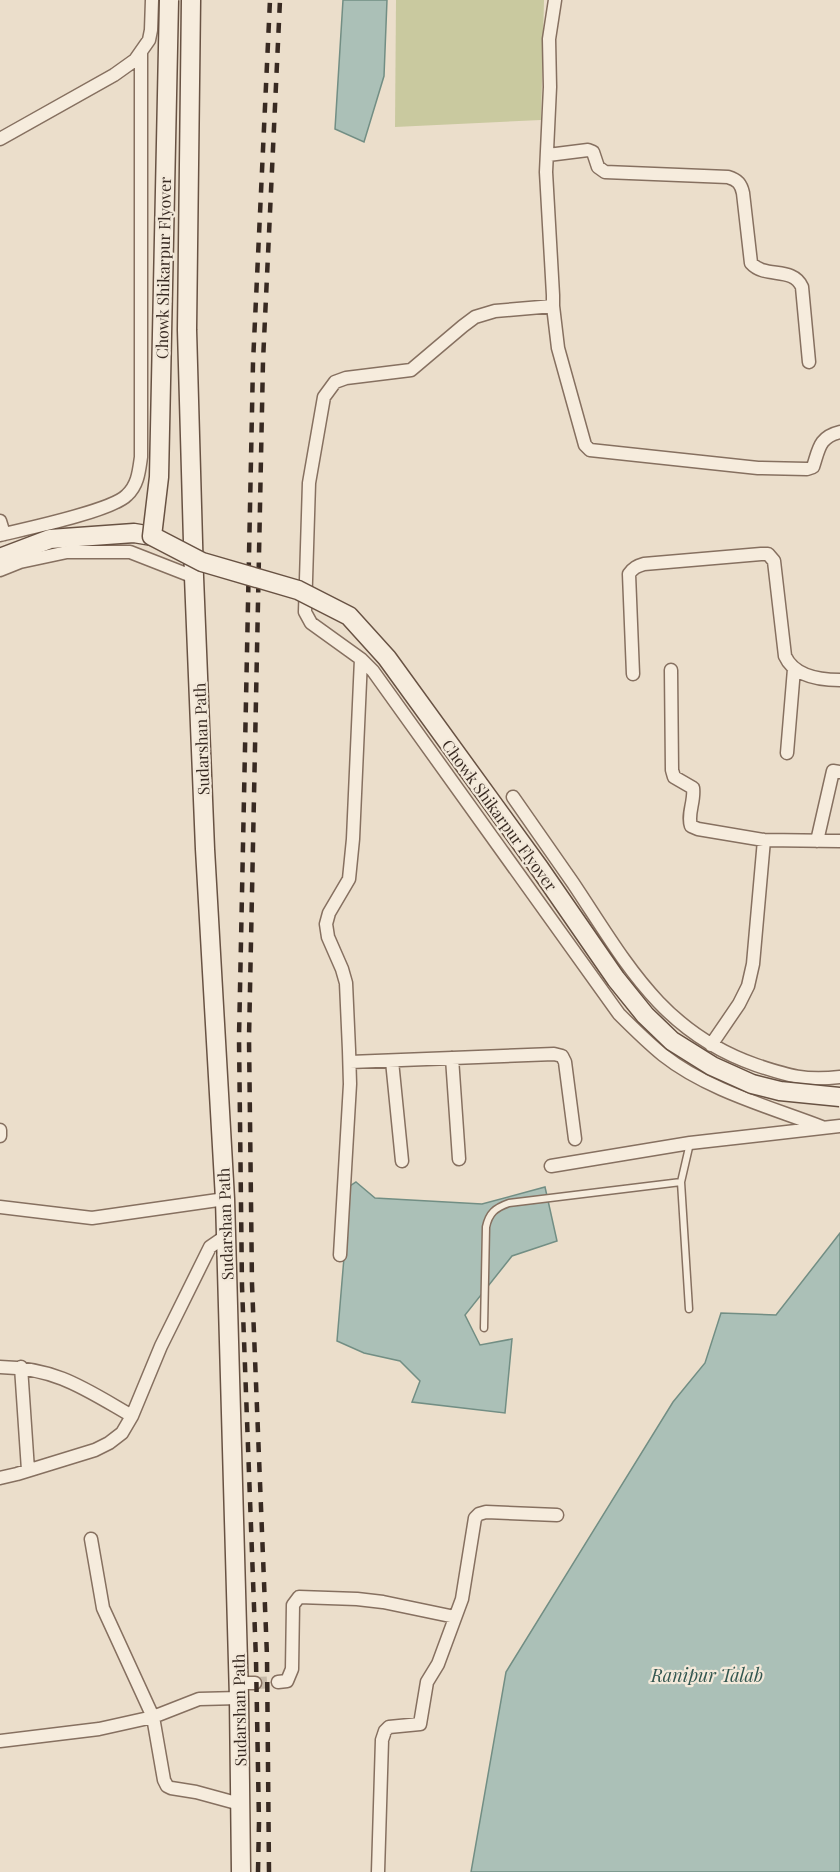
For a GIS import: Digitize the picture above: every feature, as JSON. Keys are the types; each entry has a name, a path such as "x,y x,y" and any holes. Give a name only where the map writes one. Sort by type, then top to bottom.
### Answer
{"main road":[{"name":"Chowk Shikarpur Flyover","path":"152,536 159,477 169,0"},
{"name":"Sudarshan Path","path":"191,0 187,330 205,849 225,1199 244,1688 240,1804 241,1872"},
{"name":"Chowk Shikarpur Flyover","path":"0,558 51,539 134,533 152,536 202,562 298,590 349,616 387,658 540,869 616,979 645,1015 672,1041 712,1066 752,1084 780,1091 840,1097"}],"street":[{"path":"0,140 114,75 135,60 149,40 152,0"},
{"path":"555,0 549,39 550,87 546,172 553,306 558,348 582,440 590,450 758,468 807,469 813,467 822,441 840,432"},
{"path":"1,530 106,507 127,496 137,481 141,457 141,53"},
{"path":"548,155 588,150 593,152 598,166 605,172 736,179 741,184 743,193 751,263 759,270 794,276 802,287 809,362"},
{"path":"553,306 495,311 475,317 411,370 346,378 335,382 328,389 324,397 309,483 305,612 311,623 374,671 619,1014 664,1056 695,1075 733,1094 822,1127"},
{"path":"0,570 20,562 67,552 130,552 194,577"},
{"path":"633,674 629,574 632,570 644,564 768,554 774,561 785,656 789,664 794,669 813,677 840,680"},
{"path":"340,1255 350,1062 346,983 328,937 327,924 329,914 349,879 353,839 361,659"},
{"path":"787,753 794,669"},
{"path":"671,670 672,770 674,777 693,788 689,820 691,826 765,840 840,841"},
{"path":"817,841 833,771 840,772"},
{"path":"513,797 622,960 653,997 679,1022 711,1045 737,1058 798,1078 815,1080 840,1077"},
{"path":"711,1045 739,1004 748,986 753,964 765,840"},
{"path":"350,1062 554,1054 562,1056 565,1062 575,1140"},
{"path":"452,1058 459,1159"},
{"path":"392,1061 402,1161"},
{"path":"551,1166 690,1143 840,1126"},
{"path":"0,1130 0,1136"},
{"path":"0,1207 92,1218 225,1199"},
{"path":"0,1478 95,1450 122,1433 132,1416 161,1346 210,1247 226,1236"},
{"path":"0,1367 21,1367 57,1375 132,1416"},
{"path":"21,1367 28,1470"},
{"path":"378,1872 382,1740 389,1727 420,1724 427,1682 438,1664 462,1599 475,1518 486,1512 556,1515"},
{"path":"91,1539 103,1608 153,1717 167,1786 240,1804"},
{"path":"278,1682 287,1681 292,1669 293,1605 299,1597 383,1602 455,1617"},
{"path":"0,1741 99,1729 153,1717 200,1699 244,1688"}],"lane":[{"path":"689,1309 681,1182 690,1143"},
{"path":"484,1328 486,1227 489,1215 497,1207 509,1203 681,1182"}],"green space":[{"path":"396,0 544,0 541,120 395,127"}],"water":[{"path":"343,0 387,0 384,76 364,142 335,129"},
{"path":"356,1182 375,1198 482,1204 545,1187 557,1241 512,1256 465,1315 480,1345 512,1339 505,1413 412,1402 420,1381 400,1361 364,1353 337,1341 350,1186"},
{"name":"Ranipur Talab","path":"840,1233 840,1872 471,1872 506,1672 673,1402 705,1363 721,1313 776,1315"}],"tunnel":[{"path":"255,1683 278,1682"}],"railway":[{"path":"258,1872 256,1660 242,1286 239,1038 253,363 270,0"},
{"path":"269,1872 267,1656 252,1284 249,1038 263,361 280,0"}]}
